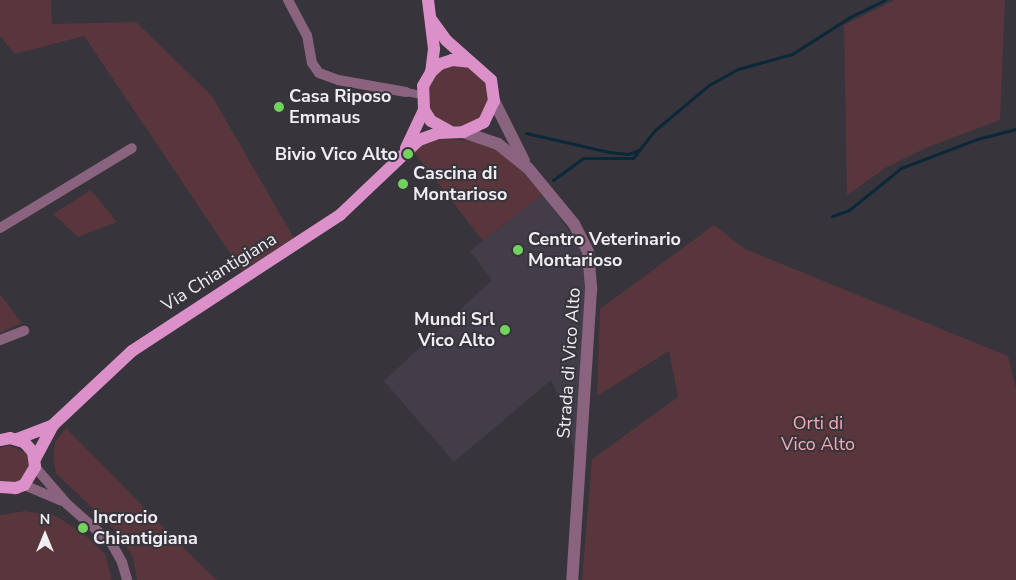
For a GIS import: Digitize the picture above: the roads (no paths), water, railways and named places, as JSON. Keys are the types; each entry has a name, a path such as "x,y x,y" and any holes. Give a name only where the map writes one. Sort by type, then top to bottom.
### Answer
{"main road":[{"path":"428,0 432,21 434,55 431,72 421,95 424,110 441,128 458,132"},
{"path":"432,21 453,48 476,64 491,80 494,101"},
{"path":"431,72 452,60 476,64"},
{"name":"Via Chiantigiana","path":"24,485 53,425 105,374 145,341 352,206 405,151 431,134 458,132 484,122 494,101"},
{"name":"Via Chiantigiana","path":"405,151 424,110"},
{"name":"Via Chiantigiana","path":"5,438 53,425"},
{"name":"Via Chiantigiana","path":"5,438 29,446 35,463"},
{"path":"0,487 16,488 24,485"}],"street":[{"path":"288,0 307,35 311,60 319,73 338,80 421,95"},
{"name":"Strada di Vico Alto","path":"494,101 528,168 579,231 591,268 572,580"},
{"name":"Strada di Vico Alto","path":"458,132 498,144 528,168"},
{"path":"0,228 132,148"},
{"path":"0,340 24,331"},
{"path":"35,463 67,504 112,544 122,562 127,580"},
{"path":"24,485 67,504"}],"waterway":[{"path":"553,180 583,158 633,158 655,130 709,85 738,69 792,54 850,17 885,0"},
{"path":"832,216 849,210 901,168 977,139 1016,129"},
{"path":"526,133 609,152 628,154 639,150"}],"place":[{"name":"Casa Riposo Emmaus","path":"279,107"},
{"name":"Bivio Vico Alto","path":"408,154"},
{"name":"Cascina di Montarioso","path":"403,184"},
{"name":"Centro Veterinario Montarioso","path":"518,250"},
{"name":"Mundi Srl Vico Alto","path":"505,330"},
{"name":"Incrocio Chiantigiana","path":"83,528"}],"park label":[{"name":"Orti di Vico Alto","path":"818,434"}]}
